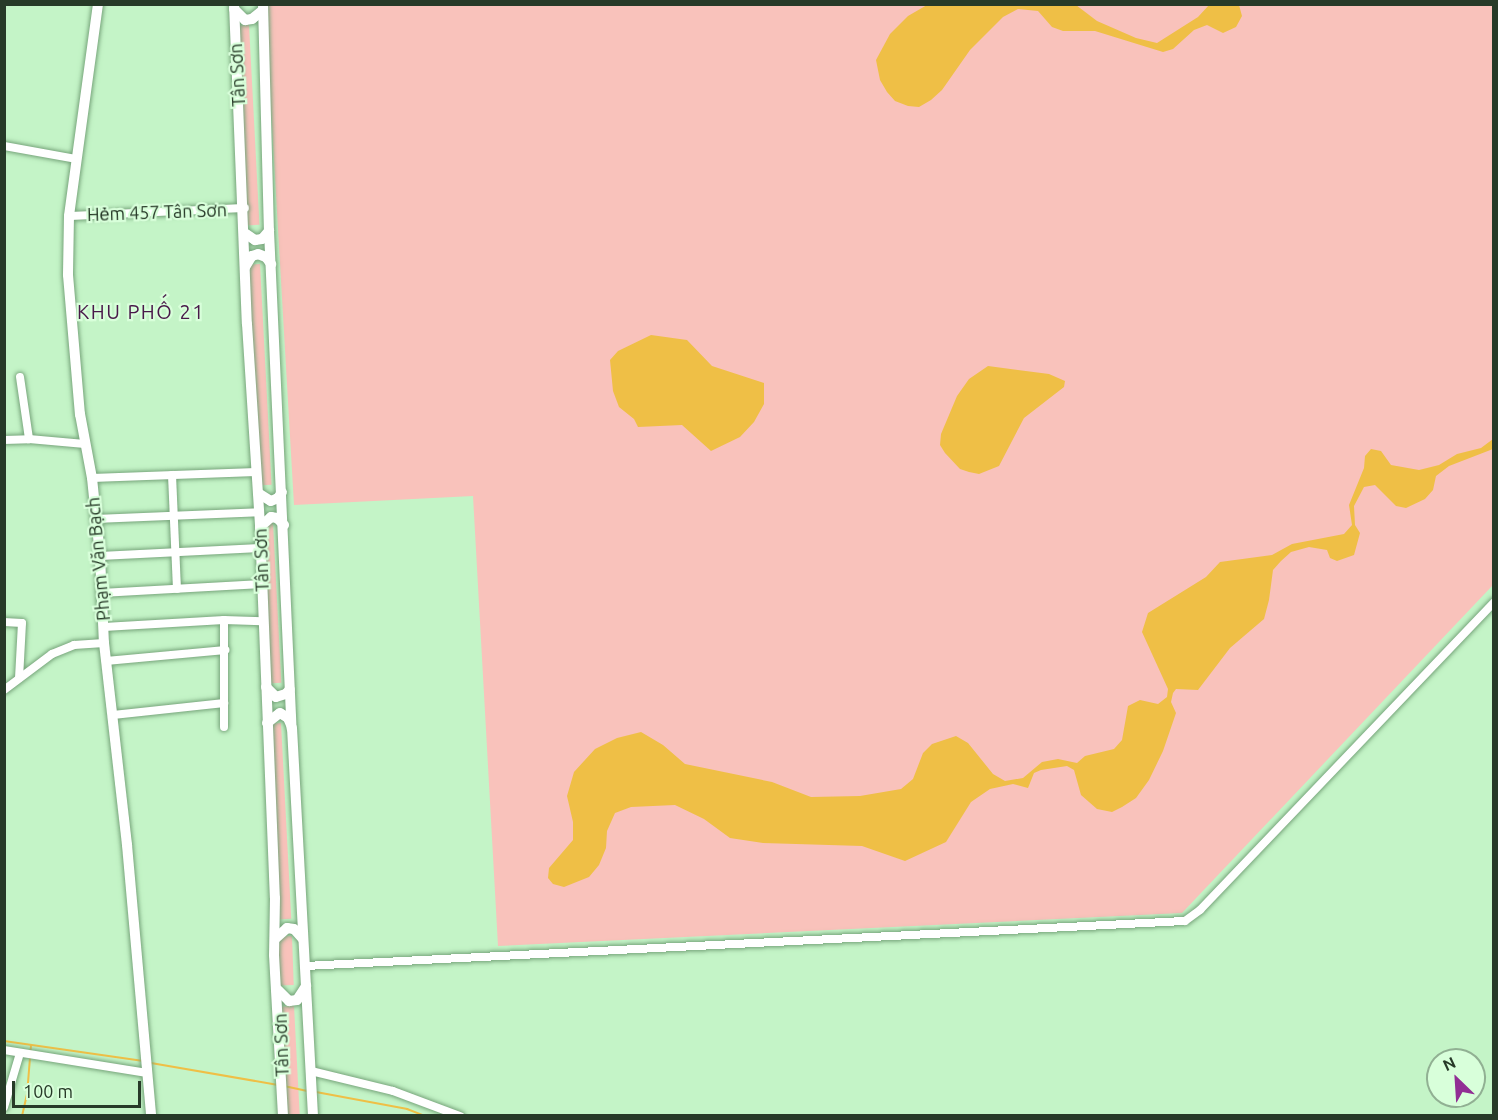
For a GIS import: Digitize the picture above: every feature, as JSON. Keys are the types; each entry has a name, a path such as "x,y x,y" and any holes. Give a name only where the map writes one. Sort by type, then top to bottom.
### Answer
{"street":[{"name":"Phạm Văn Bạch","path":"98,4 69,216 68,275 72,332 100,556 104,643 113,715 151,1116"},
{"path":"234,7 244,20 252,19 262,7"},
{"name":"Tân Sơn","path":"234,7 245,208 245,267 260,527 283,1110"},
{"name":"Tân Sơn","path":"262,7 290,689 313,1110"},
{"path":"4,146 76,159"},
{"name":"Hẻm 457 Tân Sơn","path":"69,216 245,208"},
{"path":"246,234 255,240 262,238 270,231"},
{"path":"245,267 248,260 258,254 266,257 271,264"},
{"path":"20,377 29,439"},
{"path":"4,440 29,439 85,444"},
{"path":"92,478 256,472"},
{"path":"172,475 177,589"},
{"path":"258,493 271,501 278,498 282,492"},
{"path":"95,519 259,512"},
{"path":"260,527 271,516 284,525"},
{"path":"100,556 260,548"},
{"path":"101,593 262,584"},
{"path":"305,966 1185,921 1200,910 1494,602"},
{"path":"224,620 224,727"},
{"path":"104,627 224,620 262,621"},
{"path":"4,622 22,623 19,678"},
{"path":"4,690 52,654 75,645 104,643"},
{"path":"106,662 225,650"},
{"path":"267,687 276,697 286,694 290,689"},
{"path":"113,715 224,703"},
{"path":"267,723 280,713 288,718 292,728"},
{"path":"276,938 287,928 294,928 303,940"},
{"path":"278,990 289,1001 297,1000 306,986"},
{"path":"4,1050 147,1073"},
{"path":"4,1107 24,1054"},
{"path":"311,1072 393,1091 460,1116"}],"shaded area":[{"path":"265,5 1493,5 1493,585 1182,913 498,946 473,496 294,505"},
{"path":"927,5 1076,5 1097,21 1136,38 1157,43 1198,17 1209,5 1239,5 1242,16 1236,27 1223,33 1207,25 1194,30 1173,49 1163,52 1095,31 1063,31 1052,27 1038,11 1018,9 1003,17 970,50 942,90 931,100 919,107 908,106 895,101 887,92 880,80 876,60 890,34 908,16"},
{"path":"249,25 259,225 244,226 234,26"},
{"path":"260,264 272,485 256,486 244,265"},
{"path":"651,335 687,340 712,366 764,383 764,404 754,422 740,437 711,451 682,425 638,427 634,419 619,407 613,391 610,360 618,351"},
{"path":"988,366 1049,374 1065,381 1064,387 1024,418 999,466 979,474 960,469 940,445 941,434 957,396 969,379"},
{"path":"1493,439 1493,449 1449,466 1436,476 1433,490 1425,499 1406,508 1396,506 1375,485 1364,487 1354,506 1355,525 1360,533 1354,555 1337,561 1330,558 1327,550 1309,547 1291,552 1281,561 1273,570 1264,619 1230,648 1198,690 1176,689 1171,702 1176,713 1163,751 1149,780 1136,798 1112,812 1097,809 1081,795 1074,770 1067,766 1041,770 1034,773 1028,788 1013,784 990,789 971,802 946,842 905,861 862,846 763,843 730,838 704,819 675,805 631,807 615,813 607,831 606,848 599,865 589,877 564,887 553,884 548,878 549,868 573,840 573,822 567,796 574,772 595,749 617,738 641,732 663,745 685,764 772,782 811,797 860,796 901,789 913,779 923,753 932,744 956,736 968,743 993,774 1005,781 1023,778 1042,762 1058,759 1077,763 1085,756 1114,749 1122,740 1128,706 1140,700 1158,704 1167,697 1168,689 1142,632 1148,613 1206,577 1220,562 1272,555 1292,544 1344,534 1352,525 1349,505 1364,468 1365,456 1371,449 1381,451 1391,465 1419,470 1439,465 1457,454 1481,448"},
{"path":"273,523 281,683 267,684 259,524"},
{"path":"281,723 291,919 277,919 267,724"},
{"path":"292,936 294,985 279,985 277,937"},
{"path":"294,1006 300,1115 285,1116 279,1007"}],"waterway":[{"path":"4,1041 142,1061"},
{"path":"22,1116 27,1095 31,1045"},
{"path":"151,1063 278,1085"},
{"path":"284,1086 308,1091"},
{"path":"316,1092 407,1109 425,1116"}],"district":[{"name":"KHU PHỐ 21","path":"141,311"}]}
